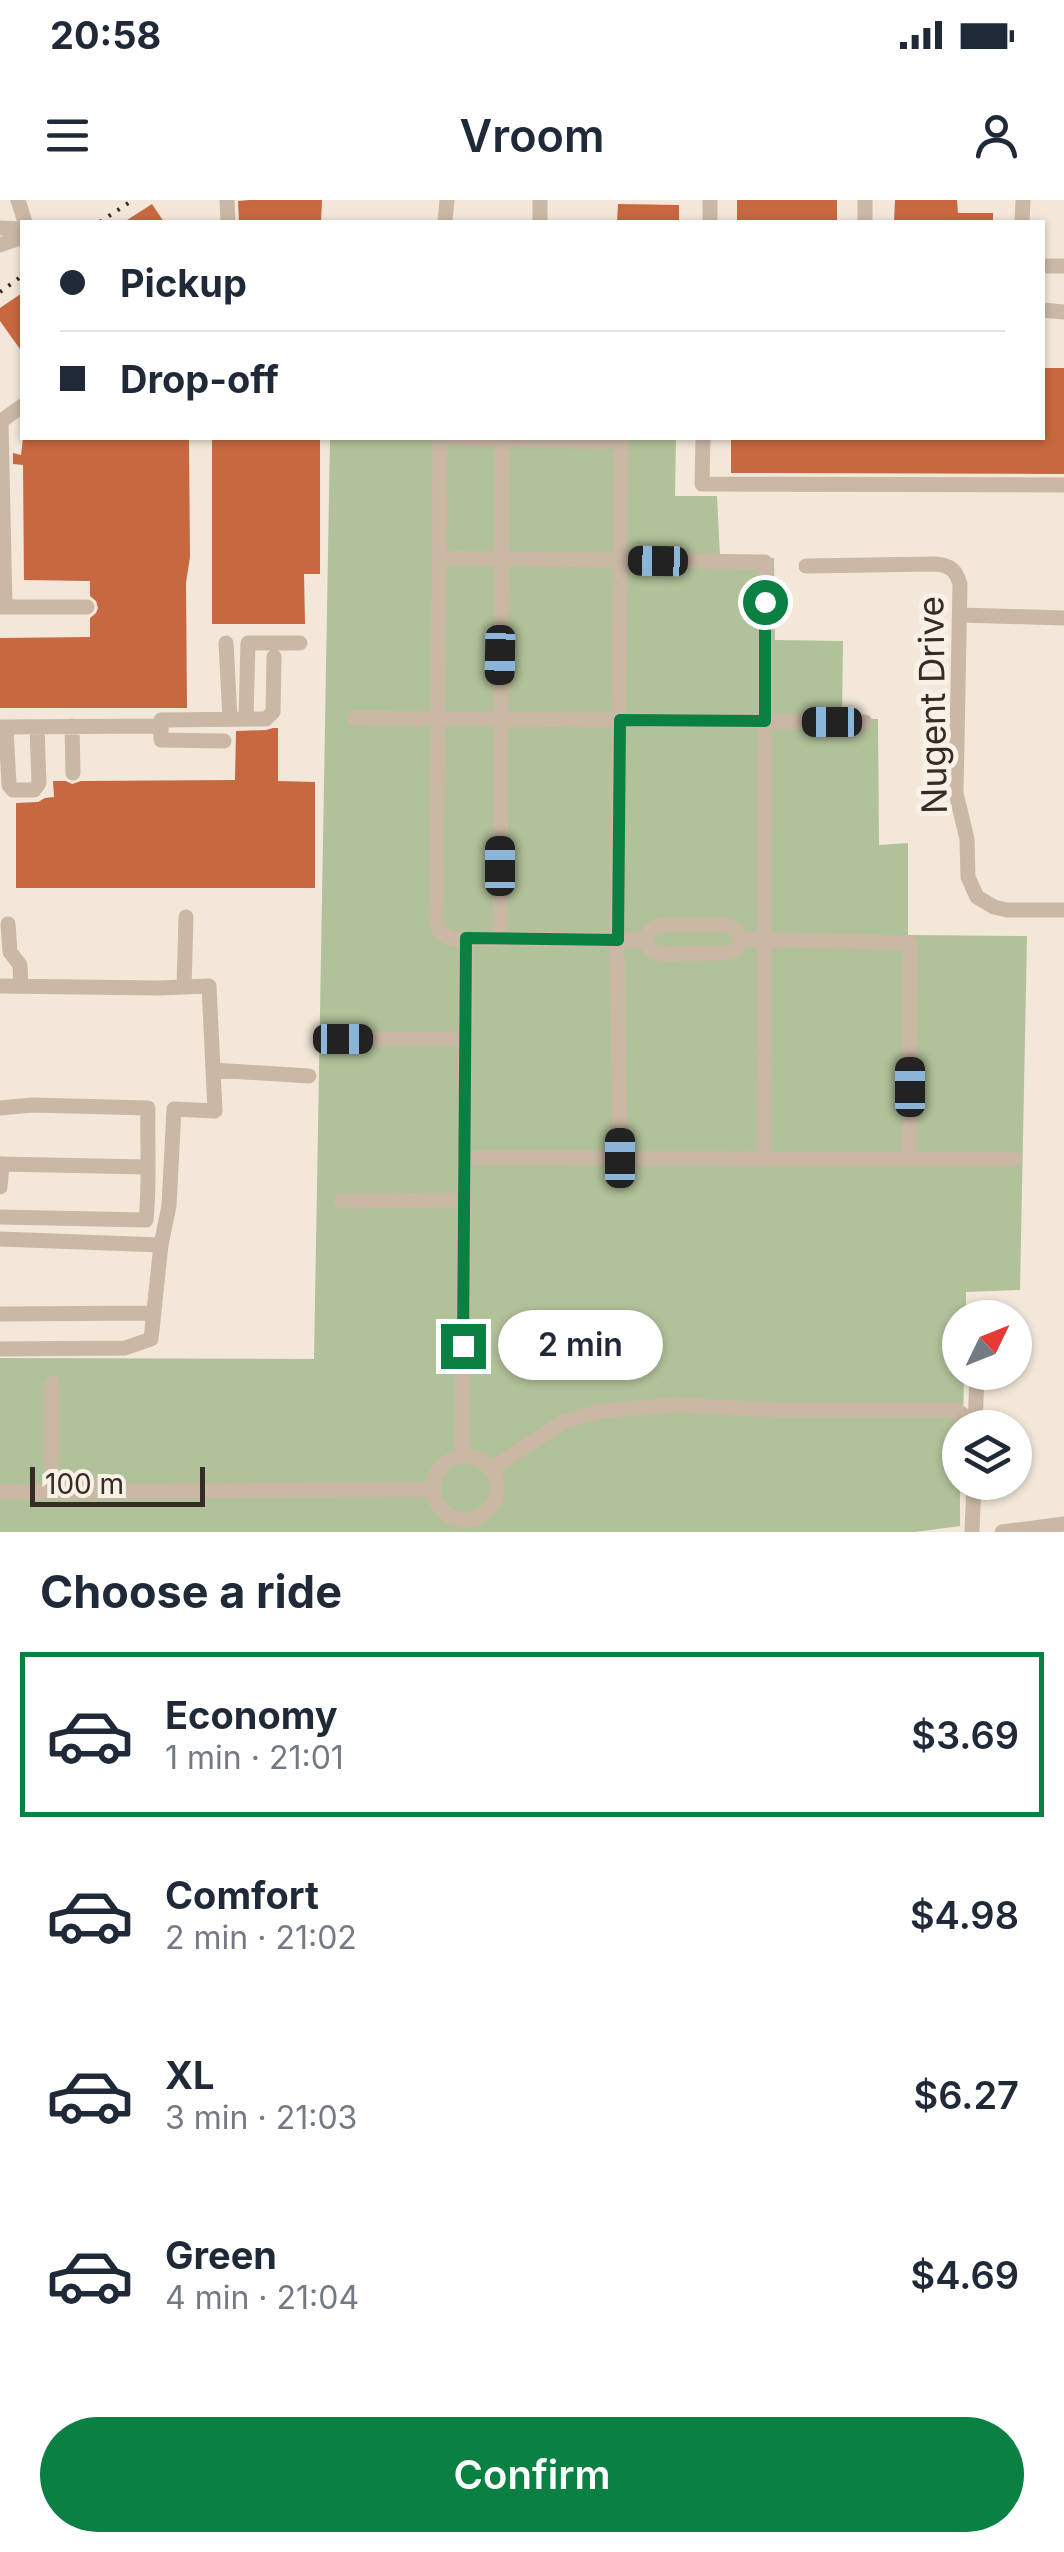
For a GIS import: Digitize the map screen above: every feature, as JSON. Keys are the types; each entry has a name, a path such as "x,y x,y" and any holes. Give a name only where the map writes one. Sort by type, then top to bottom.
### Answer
{"street":[{"path":"0,422 3,606 87,608"},
{"path":"440,440 436,921 440,932 452,939 644,940"},
{"path":"500,939 502,440"},
{"path":"562,440 622,442 620,1158"},
{"path":"703,440 702,484 1064,485"},
{"path":"439,558 765,562 764,1159"},
{"name":"Nugent Drive","path":"806,566 943,564 957,574 960,616 956,793 967,840 972,888 994,907 1064,910"},
{"path":"960,616 1064,618"},
{"path":"238,719 248,643 300,642"},
{"path":"226,643 238,719"},
{"path":"224,741 161,740 161,720 266,718 273,712 274,657"},
{"path":"354,718 865,722"},
{"path":"37,726 39,783 34,790 12,790 8,785 3,727 37,726 161,726"},
{"path":"72,726 73,772"},
{"path":"184,987 186,916"},
{"path":"8,924 10,952 20,965 21,986"},
{"path":"660,925 726,925 736,928 741,939 737,949 727,953 678,954 651,950 644,940 660,925"},
{"path":"462,1456 466,938"},
{"path":"741,939 910,943 910,1159"},
{"path":"0,986 210,986 215,1112 174,1109 169,1206 152,1339 126,1348 0,1349"},
{"path":"343,1039 465,1039"},
{"path":"213,1070 310,1076"},
{"path":"0,1108 148,1108 149,1188 146,1220 0,1217"},
{"path":"464,1158 1014,1159"},
{"path":"0,1187 1,1164 147,1167"},
{"path":"340,1200 464,1200"},
{"path":"0,1239 161,1245"},
{"path":"0,1314 154,1312"},
{"path":"52,1383 52,1492"},
{"path":"491,1469 562,1422 600,1411 677,1405 779,1410 942,1410"},
{"path":"462,1456 473,1457 491,1469 496,1478 495,1500 471,1526 442,1511 433,1489 443,1464 462,1456"},
{"path":"0,1492 433,1489"},
{"path":"963,1532 964,1500"},
{"path":"972,1532 973,1500"},
{"path":"1002,1532 1064,1524"}],"green space":[{"path":"330,440 676,440 675,496 717,496 720,556 774,558 775,640 843,641 842,718 878,719 879,845 908,843 908,935 1027,936 1020,1290 966,1292 966,1300 942,1300 942,1390 964,1390 963,1410 942,1410 942,1500 960,1500 960,1526 915,1532 0,1532 0,1358 314,1359"}],"building":[{"path":"322,200 321,220 239,220 238,201"},
{"path":"737,200 837,200 837,220 737,220"},
{"path":"895,200 957,200 958,213 993,213 993,220 894,220"},
{"path":"152,204 163,220 127,220"},
{"path":"618,204 679,205 679,220 617,220"},
{"path":"20,294 20,349 0,321 0,308"},
{"path":"1045,368 1064,368 1064,474 731,473 731,440 1045,440"},
{"path":"23,440 189,440 187,708 0,708 0,638 90,637 90,618 98,608 90,596 90,581 24,580 23,465 13,464 13,453 21,455"},
{"path":"212,440 320,440 320,574 304,574 305,624 212,624"},
{"path":"278,728 278,781 315,782 315,888 16,888 16,803 54,797 53,781 72,784 235,780 236,731"}],"railway":[{"path":"103,220 133,200"},
{"path":"0,292 20,277"}],"route":[{"path":"463,1346 466,938 618,940 620,720 765,721 765,602"}]}
